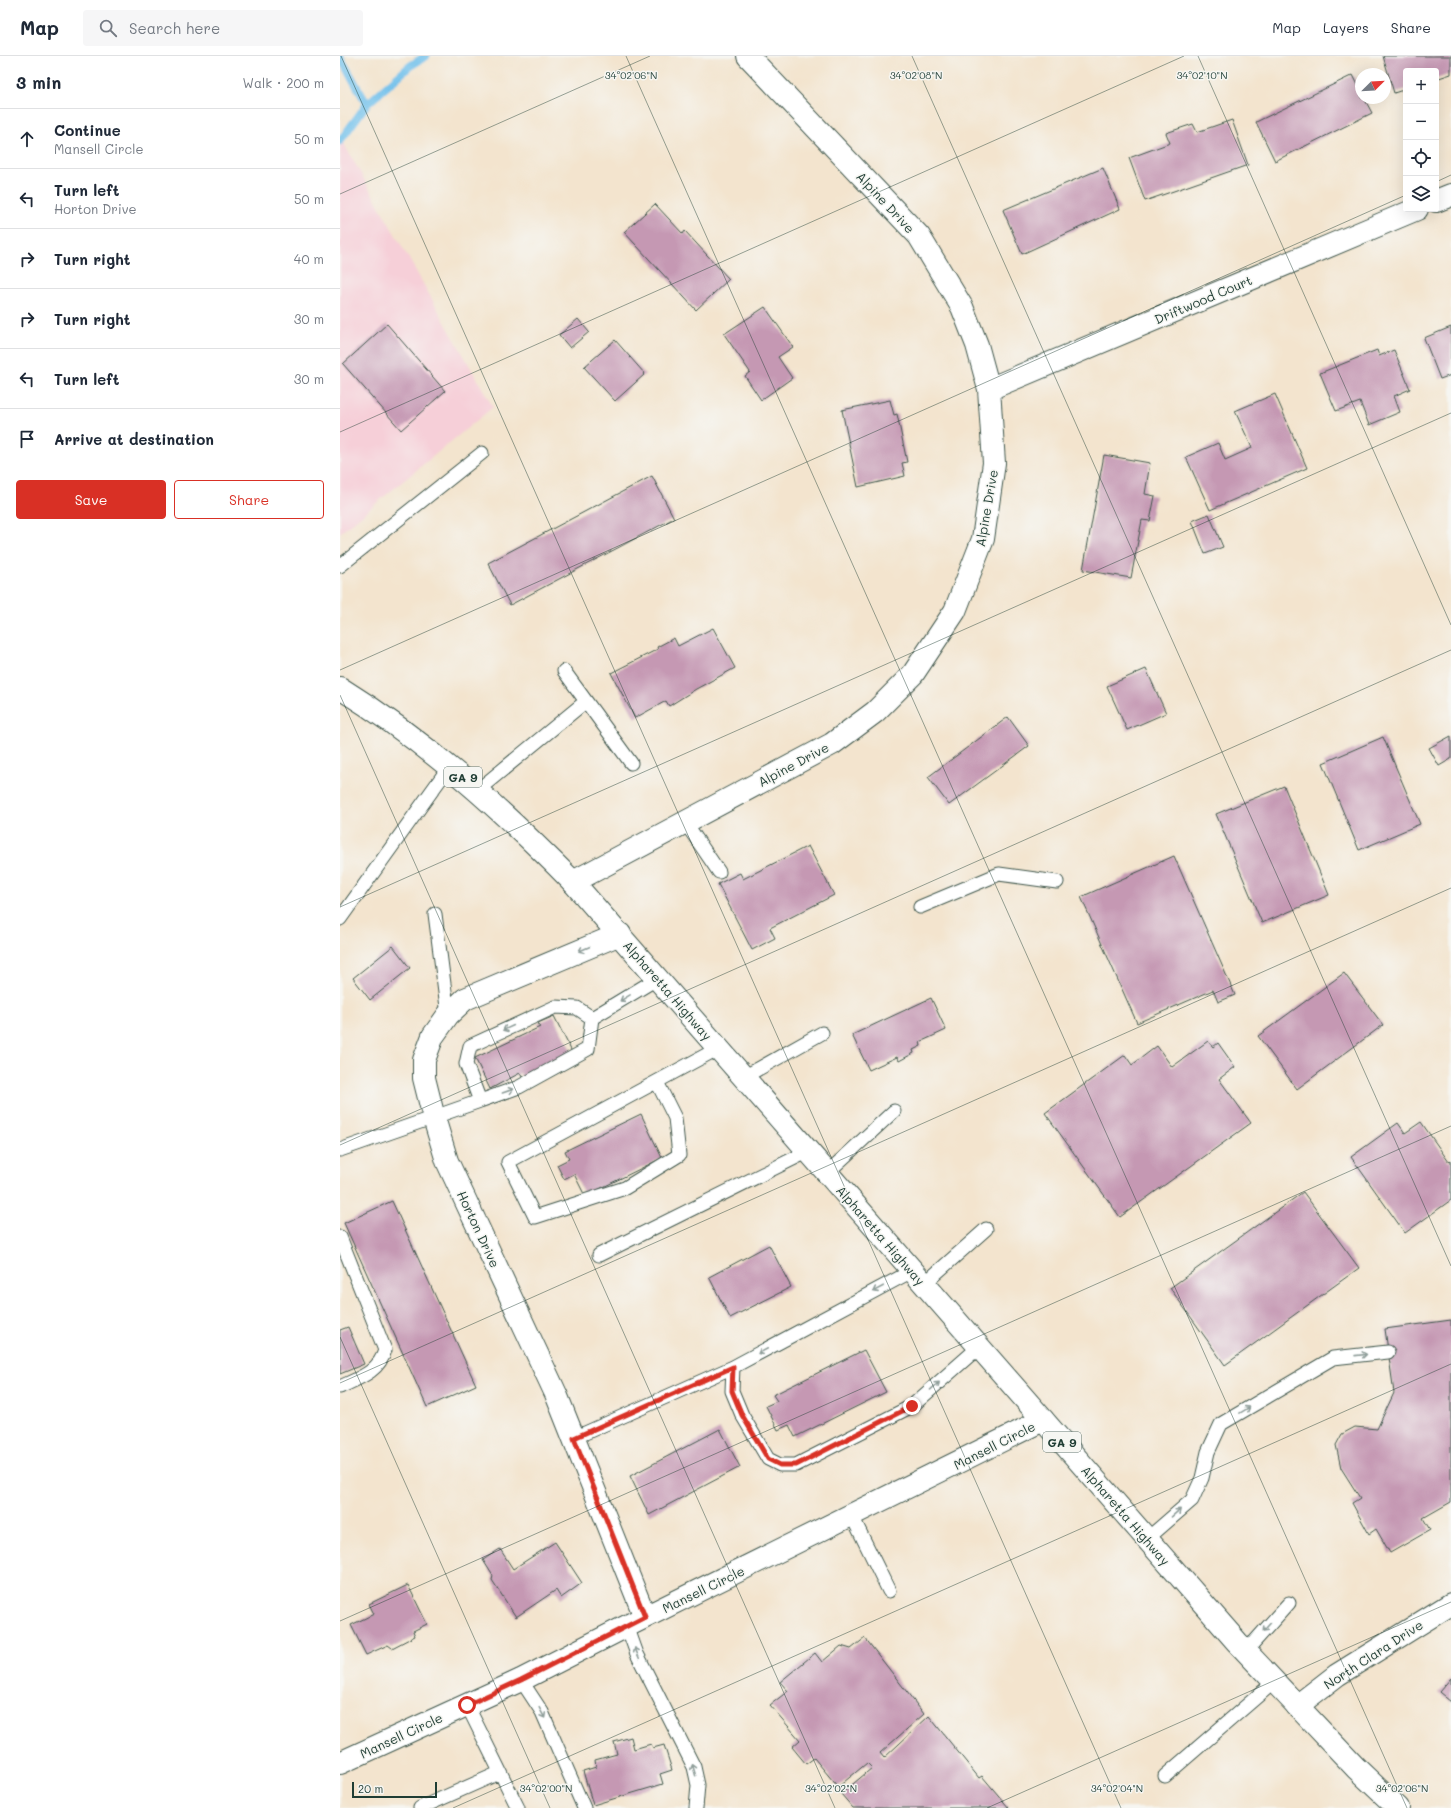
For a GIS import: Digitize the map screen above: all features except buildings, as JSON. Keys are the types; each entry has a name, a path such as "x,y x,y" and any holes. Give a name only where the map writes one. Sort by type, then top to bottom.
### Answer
{"main road":[{"name":"Alpine Drive","path":"573,882 832,744 875,712 913,674 955,611 983,539 994,463 988,389 977,346 962,307 919,236 748,56"},
{"path":"1439,200 1451,195"},
{"name":"Driftwood Court","path":"988,389 1410,212"},
{"name":"Alpharetta Highway","path":"340,688 410,736 478,790 520,828 573,882 1246,1651 1296,1706 1356,1768 1398,1808"},
{"name":"Horton Drive","path":"620,934 465,999 448,1015 433,1036 424,1060 424,1078 446,1161 556,1394 574,1438 636,1621"},
{"name":"Mansell Circle","path":"340,1763 521,1680 636,1621 852,1516 1043,1420"},
{"name":"North Clara Drive","path":"1296,1706 1336,1675 1451,1604"}],"lane":[{"path":"340,566 482,453"},
{"path":"564,671 585,702 631,763"},
{"path":"478,790 585,702"},
{"path":"340,919 449,767"},
{"path":"685,822 719,872"},
{"path":"920,907 999,874 1057,882"},
{"path":"435,914 448,1015"},
{"path":"592,1018 658,978"},
{"path":"480,1101 466,1064 470,1046 555,1007 577,1008 592,1018"},
{"path":"340,1150 519,1088 588,1049 592,1018"},
{"path":"744,1077 822,1033"},
{"path":"657,1082 675,1118 679,1155 625,1188 535,1217 508,1162 719,1048"},
{"path":"827,1173 894,1111"},
{"path":"599,1255 809,1151"},
{"path":"574,1438 733,1367 918,1277 986,1229"},
{"path":"340,1237 385,1350 382,1361 375,1369 340,1387"},
{"path":"733,1367 732,1391 742,1415 768,1459 780,1465 796,1465 912,1406 979,1347"},
{"path":"1147,1539 1192,1500 1202,1478 1208,1452 1221,1424 1333,1358 1388,1352"},
{"path":"852,1516 889,1591"},
{"path":"1246,1651 1289,1603"},
{"path":"636,1621 637,1654 694,1767 698,1785 696,1808"},
{"path":"521,1680 542,1712 584,1808"},
{"path":"1165,1776 1274,1682"},
{"path":"467,1705 518,1808"},
{"path":"420,1808 500,1773"}],"shaded area":[{"path":"340,137 493,407 340,533"}],"waterway":[{"path":"340,141 367,104 410,66 426,56"},
{"path":"340,57 367,104"}],"route":[{"path":"467,1705 521,1680 645,1617 574,1438 733,1367 732,1391 742,1415 768,1459 780,1465 796,1465 912,1406"}]}
